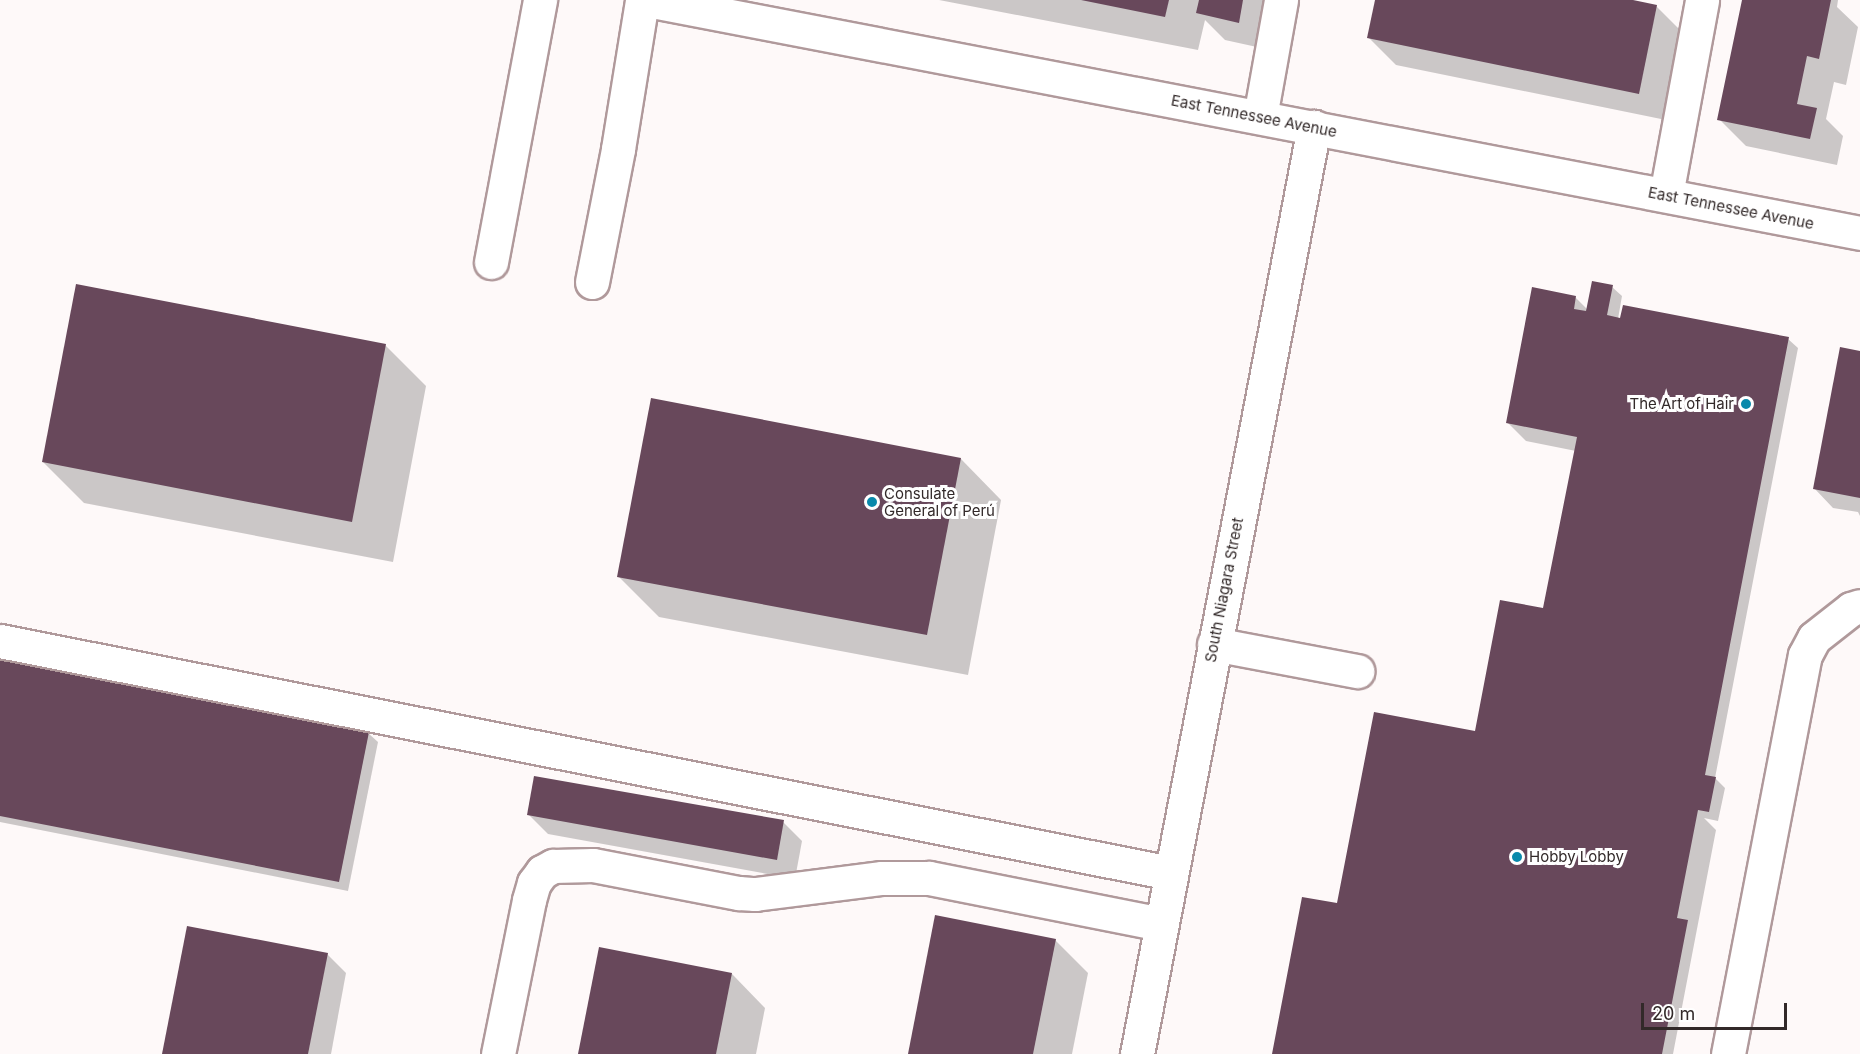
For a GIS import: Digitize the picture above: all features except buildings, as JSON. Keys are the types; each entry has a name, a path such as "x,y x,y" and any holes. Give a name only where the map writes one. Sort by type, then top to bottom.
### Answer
{"street":[{"path":"490,262 540,0"},
{"path":"592,282 618,149 642,0"},
{"name":"East Tennessee Avenue","path":"647,0 1860,233"},
{"path":"1260,117 1281,0"},
{"path":"1666,195 1702,0"},
{"name":"South Niagara Street","path":"1137,1054 1314,127"},
{"path":"1728,1054 1805,655 1814,638 1851,609 1860,606"},
{"path":"0,641 1171,873"},
{"path":"1214,644 1357,671"},
{"path":"498,1054 529,900 534,883 542,872 553,866 593,865 739,893 755,894 882,878 929,878 1161,924"}],"place":[{"name":"The Art of Hair","path":"1746,404"},
{"name":"Consulate General of Perú","path":"872,502"},
{"name":"Hobby Lobby","path":"1517,857"}]}
